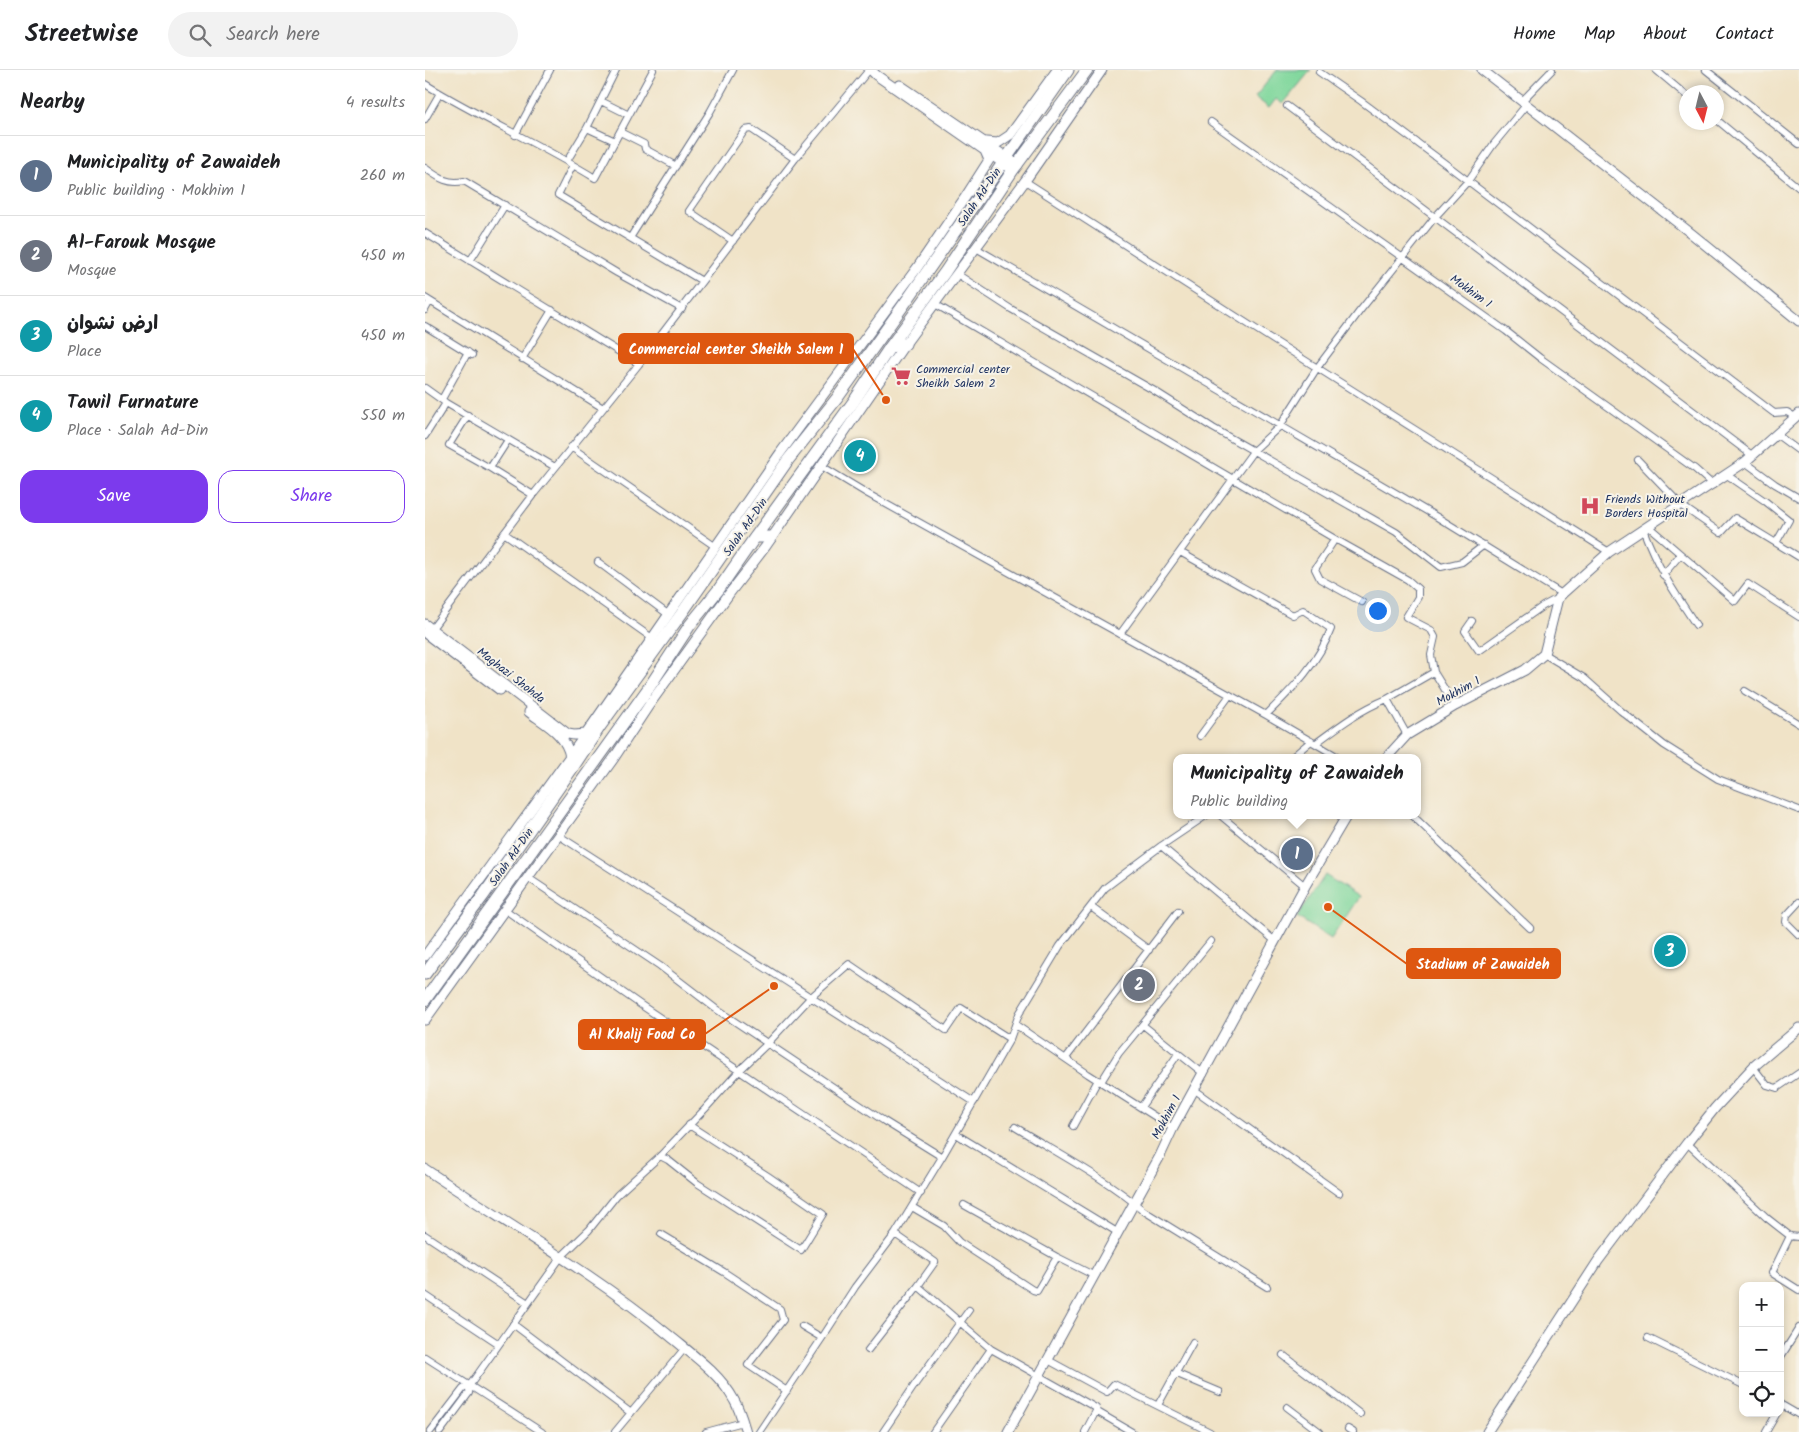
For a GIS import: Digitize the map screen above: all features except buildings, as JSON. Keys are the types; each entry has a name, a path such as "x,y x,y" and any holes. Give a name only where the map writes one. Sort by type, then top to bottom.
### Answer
{"highway":[{"name":"Salah Ad-Din","path":"425,974 483,896 571,770 590,735 682,613 788,460 838,397 1068,70"},
{"name":"Salah Ad-Din","path":"425,1000 605,747 651,686 690,625 719,589 854,401 1016,168 1087,70"},
{"path":"890,347 905,344"},
{"path":"755,537 771,537"},
{"path":"682,613 690,625"},
{"path":"590,735 597,746 605,747"}],"street":[{"path":"515,135 550,70"},
{"path":"616,70 570,163 558,195 702,281"},
{"path":"425,84 595,178 653,70"},
{"path":"631,238 710,112 733,70"},
{"path":"425,956 570,757 590,735 669,614 781,452 917,268 989,160 984,146 870,70 795,159 682,309 555,467 427,632"},
{"path":"875,70 881,71 1016,168"},
{"path":"984,146 998,143 1010,135 1057,70"},
{"path":"425,1020 614,758 905,344 1025,181 1102,70"},
{"path":"1482,70 1692,234 1799,321"},
{"path":"1120,634 1254,450 1280,426 1317,368 1435,217 1468,181 1525,102 1552,70"},
{"path":"1656,70 1679,89"},
{"path":"1706,70 1799,144"},
{"path":"1319,72 1468,181 1774,413 1787,412 1797,416 1745,462 1682,506 1609,552 1560,596 1479,651 1465,631 1472,621"},
{"path":"425,119 439,93"},
{"path":"601,101 629,115"},
{"path":"1287,106 1753,456"},
{"name":"Mokhim 1","path":"1211,122 1695,469 1713,485"},
{"path":"1724,126 1799,188"},
{"path":"587,128 615,141"},
{"path":"733,242 689,211 745,130 751,129 795,159"},
{"path":"620,132 644,144 645,149 676,166"},
{"path":"425,168 441,180 456,183 464,181 617,273 682,309"},
{"path":"1025,181 1609,552"},
{"path":"470,261 505,204"},
{"path":"425,233 639,364"},
{"path":"976,248 1484,545 1560,596"},
{"path":"957,274 1011,309 1153,390 1213,428 1396,532 1441,567 1462,562 1484,545"},
{"path":"425,310 428,300 603,408"},
{"path":"935,304 1233,480 1408,580 1419,589 1418,596 1407,617 1431,630 1435,637 1431,656 1434,672 1455,706"},
{"path":"522,359 552,310"},
{"path":"425,326 470,354 425,436"},
{"path":"425,388 555,467"},
{"path":"468,415 449,446 490,468 533,495"},
{"path":"1776,434 1799,451"},
{"path":"490,468 508,440"},
{"path":"571,447 716,547"},
{"path":"1639,460 1682,506 1721,533 1735,518 1799,557"},
{"path":"1745,462 1775,484 1799,498"},
{"path":"820,465 867,494 1267,715 1333,754"},
{"path":"1727,475 1789,520 1776,542"},
{"path":"1646,528 1735,601 1748,584 1799,617"},
{"path":"1646,528 1655,558 1663,574 1696,625"},
{"path":"505,533 653,638"},
{"path":"1335,539 1315,569 1320,579 1363,602"},
{"path":"1180,552 1278,607 1293,614 1303,610 1331,629 1325,644 1300,681 1267,715"},
{"path":"1663,574 1680,555"},
{"path":"598,562 669,614"},
{"path":"1560,596 1544,654 1584,678 1621,711 1664,745 1718,779 1799,810"},
{"name":"Maghazi Shohda","path":"427,632 568,734 574,736 590,735"},
{"name":"Maghazi Shohda","path":"427,632 564,739 570,757"},
{"name":"Mokhim 1","path":"1390,754 1407,735 1455,706 1525,670 1544,654"},
{"path":"1296,754 1349,719 1434,672"},
{"path":"1745,691 1799,724"},
{"path":"1200,736 1230,695"},
{"path":"1387,699 1407,735"},
{"path":"759,1432 855,1287 895,1234 921,1193 1010,1040 1019,1014 1060,946 1105,888 1201,819"},
{"path":"1225,819 1305,886"},
{"name":"Mokhim 1","path":"1008,1432 1160,1156 1173,1128 1305,886 1345,819"},
{"path":"1416,819 1529,928"},
{"path":"558,835 974,1102"},
{"path":"1161,846 1275,941"},
{"path":"527,877 660,966 716,1009 884,1121 942,1157"},
{"path":"1799,902 1787,915 1786,922 1799,935"},
{"path":"1091,907 1149,950"},
{"path":"504,909 641,1005 921,1193"},
{"path":"1065,1058 1177,912"},
{"path":"1073,1126 1099,1081 1119,1053 1211,941"},
{"path":"430,1432 463,1389 470,1385 561,1257 589,1230 617,1196 660,1156 810,998 849,964 946,1030 961,1008 1010,1040"},
{"path":"1016,1025 1173,1128"},
{"path":"1143,1025 1204,1074"},
{"path":"1487,1432 1520,1383 1564,1310 1598,1261 1687,1143 1715,1108 1753,1067 1799,1028"},
{"path":"1141,1107 1178,1054"},
{"path":"1753,1067 1767,1085 1777,1088 1799,1072"},
{"path":"1195,1090 1339,1193"},
{"path":"660,1156 697,1183 801,1250 823,1214 689,1125"},
{"path":"1015,1127 1134,1203 1143,1211 1267,1286"},
{"path":"955,1134 1117,1232"},
{"path":"1687,1143 1767,1218 1790,1236 1799,1237"},
{"path":"425,1169 561,1257 637,1309 685,1348 718,1378 734,1400 746,1432"},
{"path":"965,1205 1093,1275"},
{"path":"912,1207 944,1226 959,1242 1033,1290 1037,1291 1043,1284 1057,1257"},
{"path":"661,1234 780,1309 783,1320 748,1365 787,1391"},
{"path":"868,1350 935,1262 895,1234"},
{"path":"425,1235 528,1302"},
{"path":"1790,1236 1772,1273 1799,1290"},
{"path":"918,1286 991,1350 1095,1408 1096,1411 1132,1432"},
{"path":"425,1295 499,1344"},
{"path":"883,1432 915,1383 969,1310"},
{"path":"513,1324 631,1413"},
{"path":"802,1326 821,1338"},
{"path":"1784,1352 1799,1328"},
{"path":"1648,1338 1739,1383"},
{"path":"1158,1405 1193,1342"},
{"path":"615,1432 685,1348"},
{"path":"933,1432 991,1350"},
{"path":"1283,1355 1360,1414"},
{"path":"425,1357 542,1432"},
{"path":"1048,1360 1107,1392 1114,1384 1210,1432"},
{"path":"1175,1373 1220,1392"},
{"path":"440,1432 469,1393 470,1385"},
{"path":"1287,1407 1320,1432"},
{"path":"1784,1407 1799,1414"},
{"path":"1085,1432 1096,1411"},
{"path":"1766,1432 1775,1417"},
{"path":"706,1432 743,1422"}],"green space":[{"path":"1277,70 1311,70 1283,104 1276,99 1269,108 1255,97"},
{"path":"1325,875 1359,897 1331,939 1297,917"}],"place":[{"name":"Commercial center Sheikh Salem 2","path":"901,376"},
{"name":"Commercial center Sheikh Salem 1","path":"886,400"},
{"name":"Tawil Furnature","path":"860,456"},
{"name":"Friends Without Borders Hospital","path":"1590,506"},
{"name":"Municipality of Zawaideh","path":"1297,854"},
{"name":"Stadium of Zawaideh","path":"1328,907"},
{"name":"ارض نشوان","path":"1670,951"},
{"name":"Al-Farouk Mosque","path":"1139,985"},
{"name":"Al Khalij Food Co","path":"774,986"}]}
